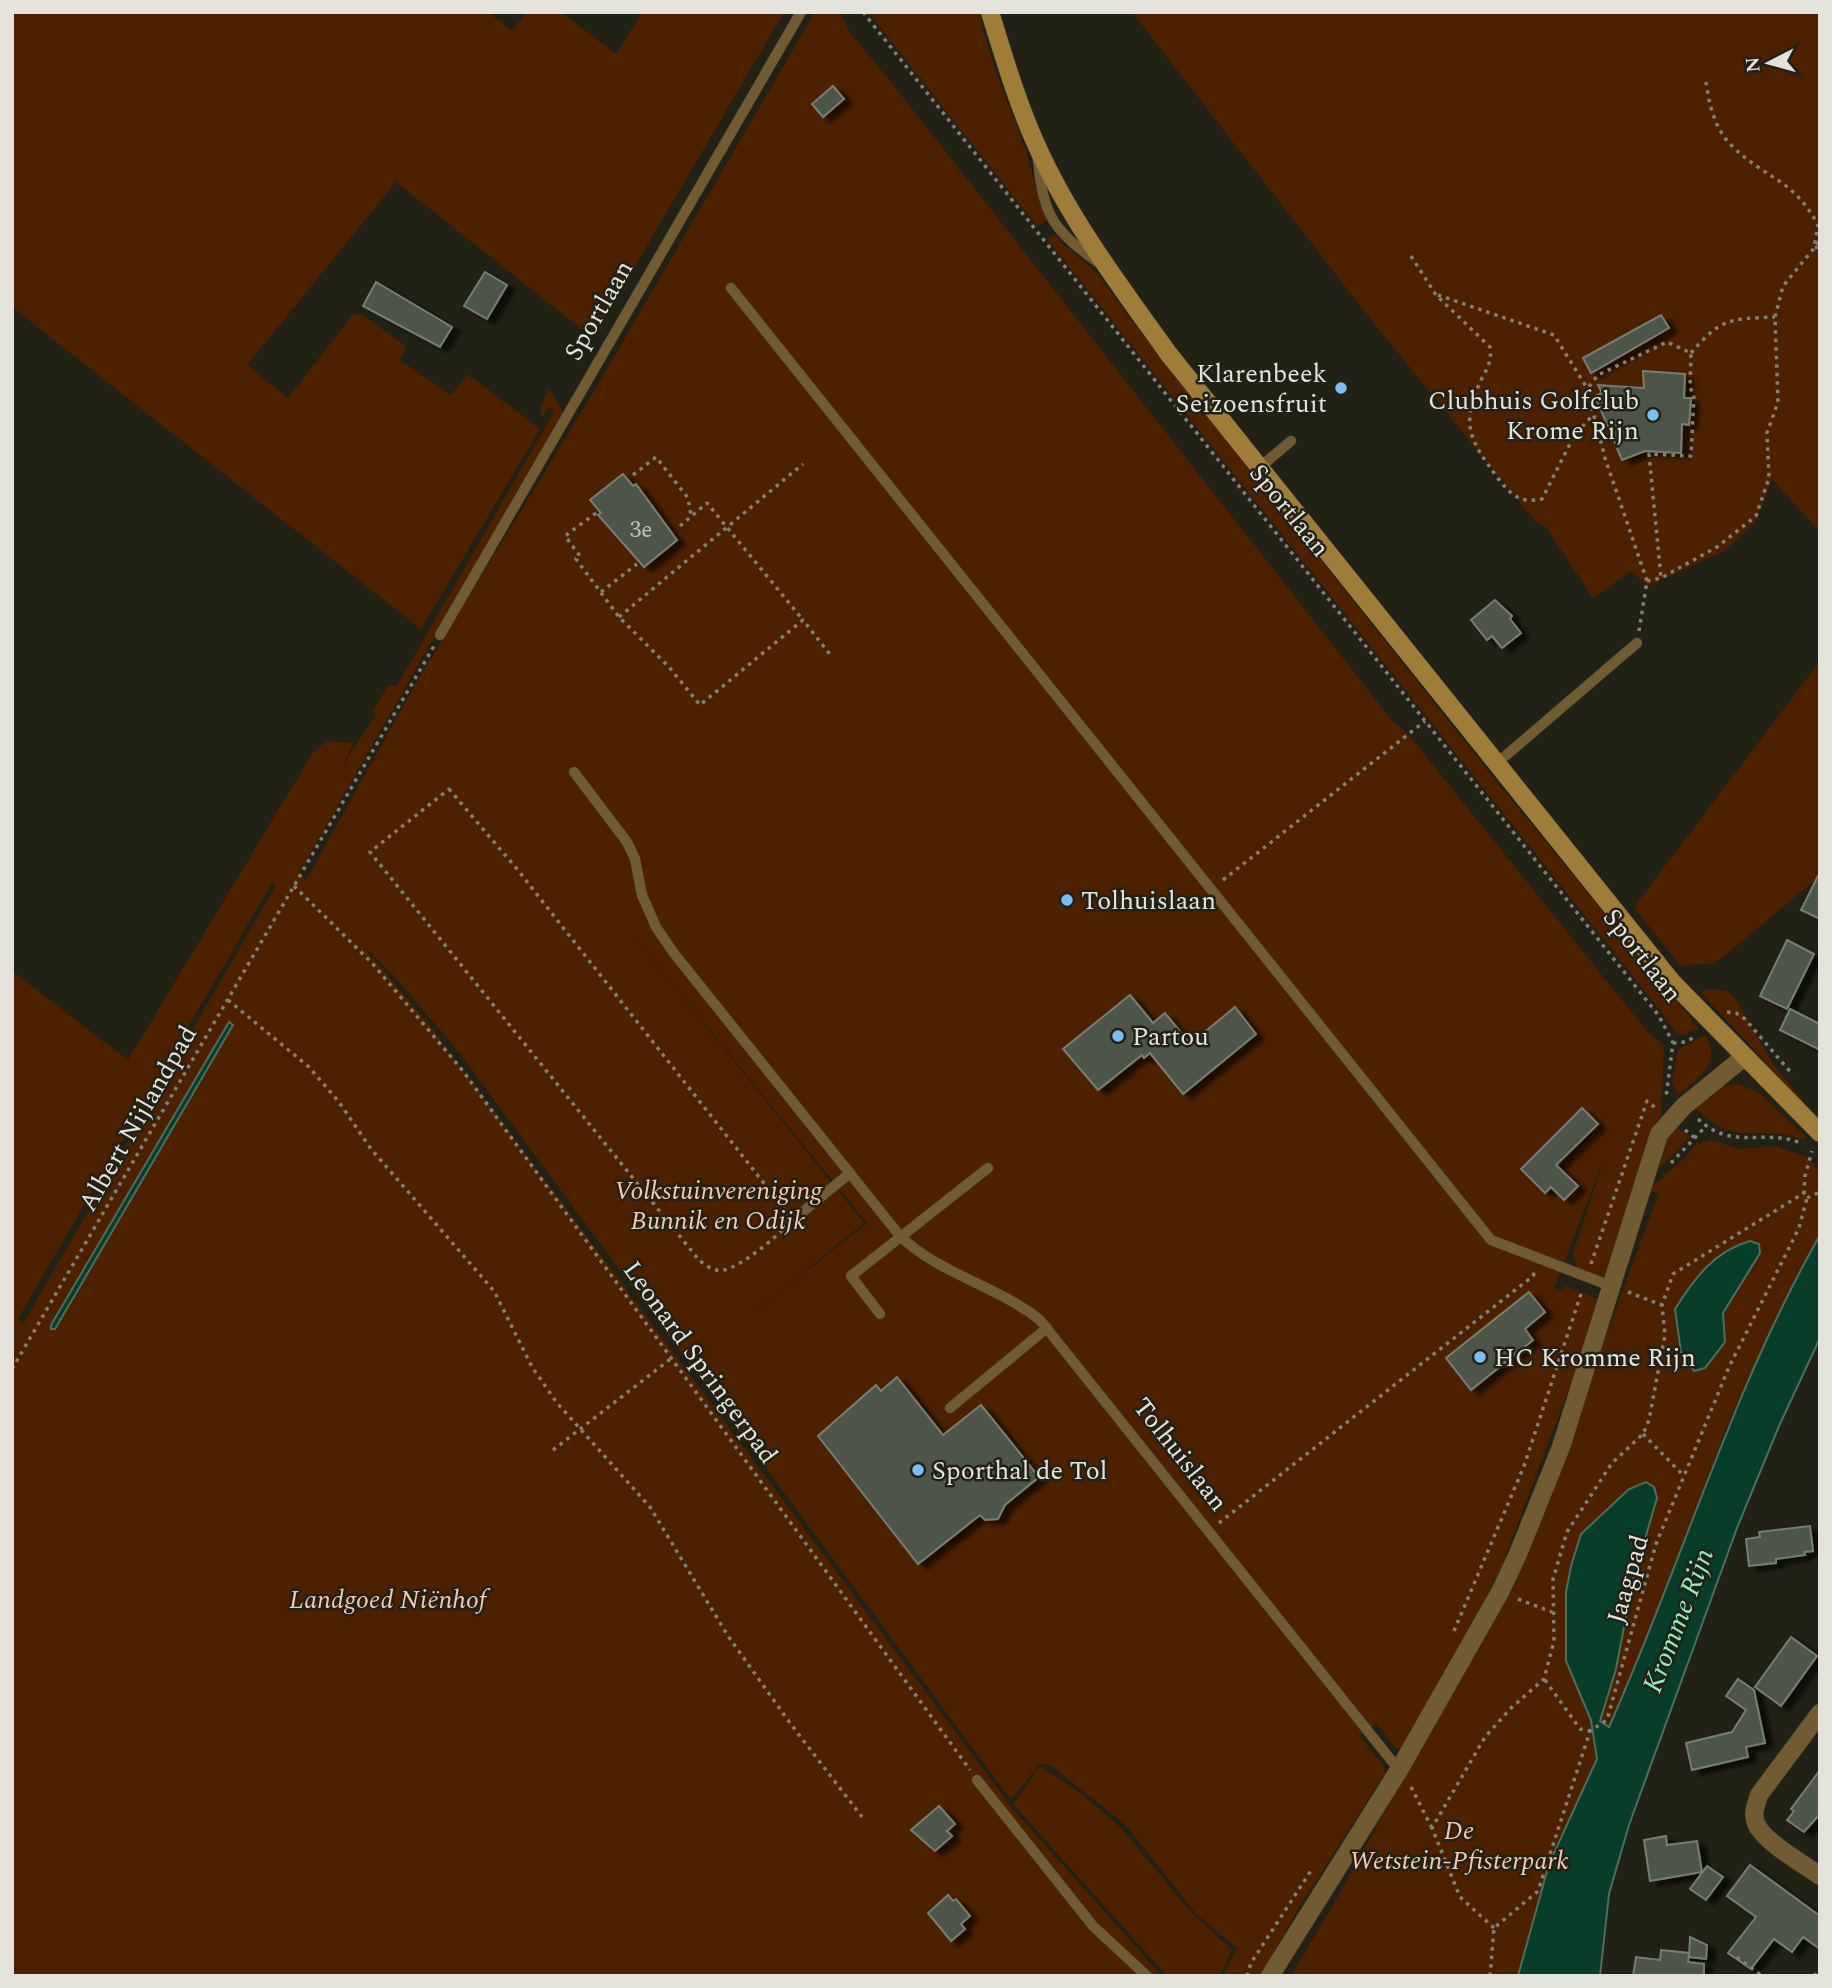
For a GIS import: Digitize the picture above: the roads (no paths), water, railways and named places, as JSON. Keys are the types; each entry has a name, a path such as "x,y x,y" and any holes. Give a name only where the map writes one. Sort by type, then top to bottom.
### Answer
{"street":[{"name":"Sportlaan","path":"990,12 1010,79 1037,146 1109,270 1168,353 1672,982 1816,1141"},
{"path":"1270,1976 1399,1770 1500,1592 1518,1554 1561,1447 1659,1134 1684,1106 1743,1058"},
{"path":"1820,1713 1759,1795 1754,1811 1756,1824 1766,1837 1820,1876"}],"lane":[{"name":"Sportlaan","path":"440,635 801,12"},
{"path":"731,288 1491,1240 1611,1286"},
{"path":"1259,468 1291,441"},
{"path":"1496,764 1637,643"},
{"name":"Tolhuislaan","path":"574,772 627,842 635,859 642,895 673,952 900,1236 924,1254 1025,1308 1047,1328 1399,1770"},
{"path":"880,1314 851,1276 988,1168"},
{"path":"787,1225 850,1172"},
{"path":"950,1408 1047,1328"},
{"path":"977,1780 1093,1926 1147,1976"}],"water":[{"path":"229,1022 233,1025 55,1329 51,1329 51,1325"},
{"name":"Kromme Rijn","path":"1820,1235 1820,1338 1779,1426 1737,1528 1629,1825 1609,1894 1600,1976 1518,1976 1549,1864 1597,1759 1591,1720 1566,1661 1566,1592 1581,1534 1629,1489 1646,1482 1654,1487 1657,1498 1633,1580 1616,1669 1600,1721 1609,1727 1733,1416 1788,1294"},
{"path":"1750,1241 1759,1244 1760,1253 1723,1313 1725,1342 1705,1368 1694,1371 1681,1352 1675,1309 1715,1259"}],"place":[{"name":"Klarenbeek Seizoensfruit","path":"1341,388"},
{"name":"Clubhuis Golfclub Krome Rijn","path":"1653,415"},
{"name":"Tolhuislaan","path":"1067,900"},
{"name":"Partou","path":"1118,1036"},
{"name":"HC Kromme Rijn","path":"1480,1357"},
{"name":"Sporthal de Tol","path":"918,1470"}],"park label":[{"name":"Volkstuinvereniging Bunnik en Odijk","path":"718,1205"},
{"name":"Landgoed Niënhof","path":"388,1599"},
{"name":"De Wetstein-Pfisterpark","path":"1459,1845"}]}
